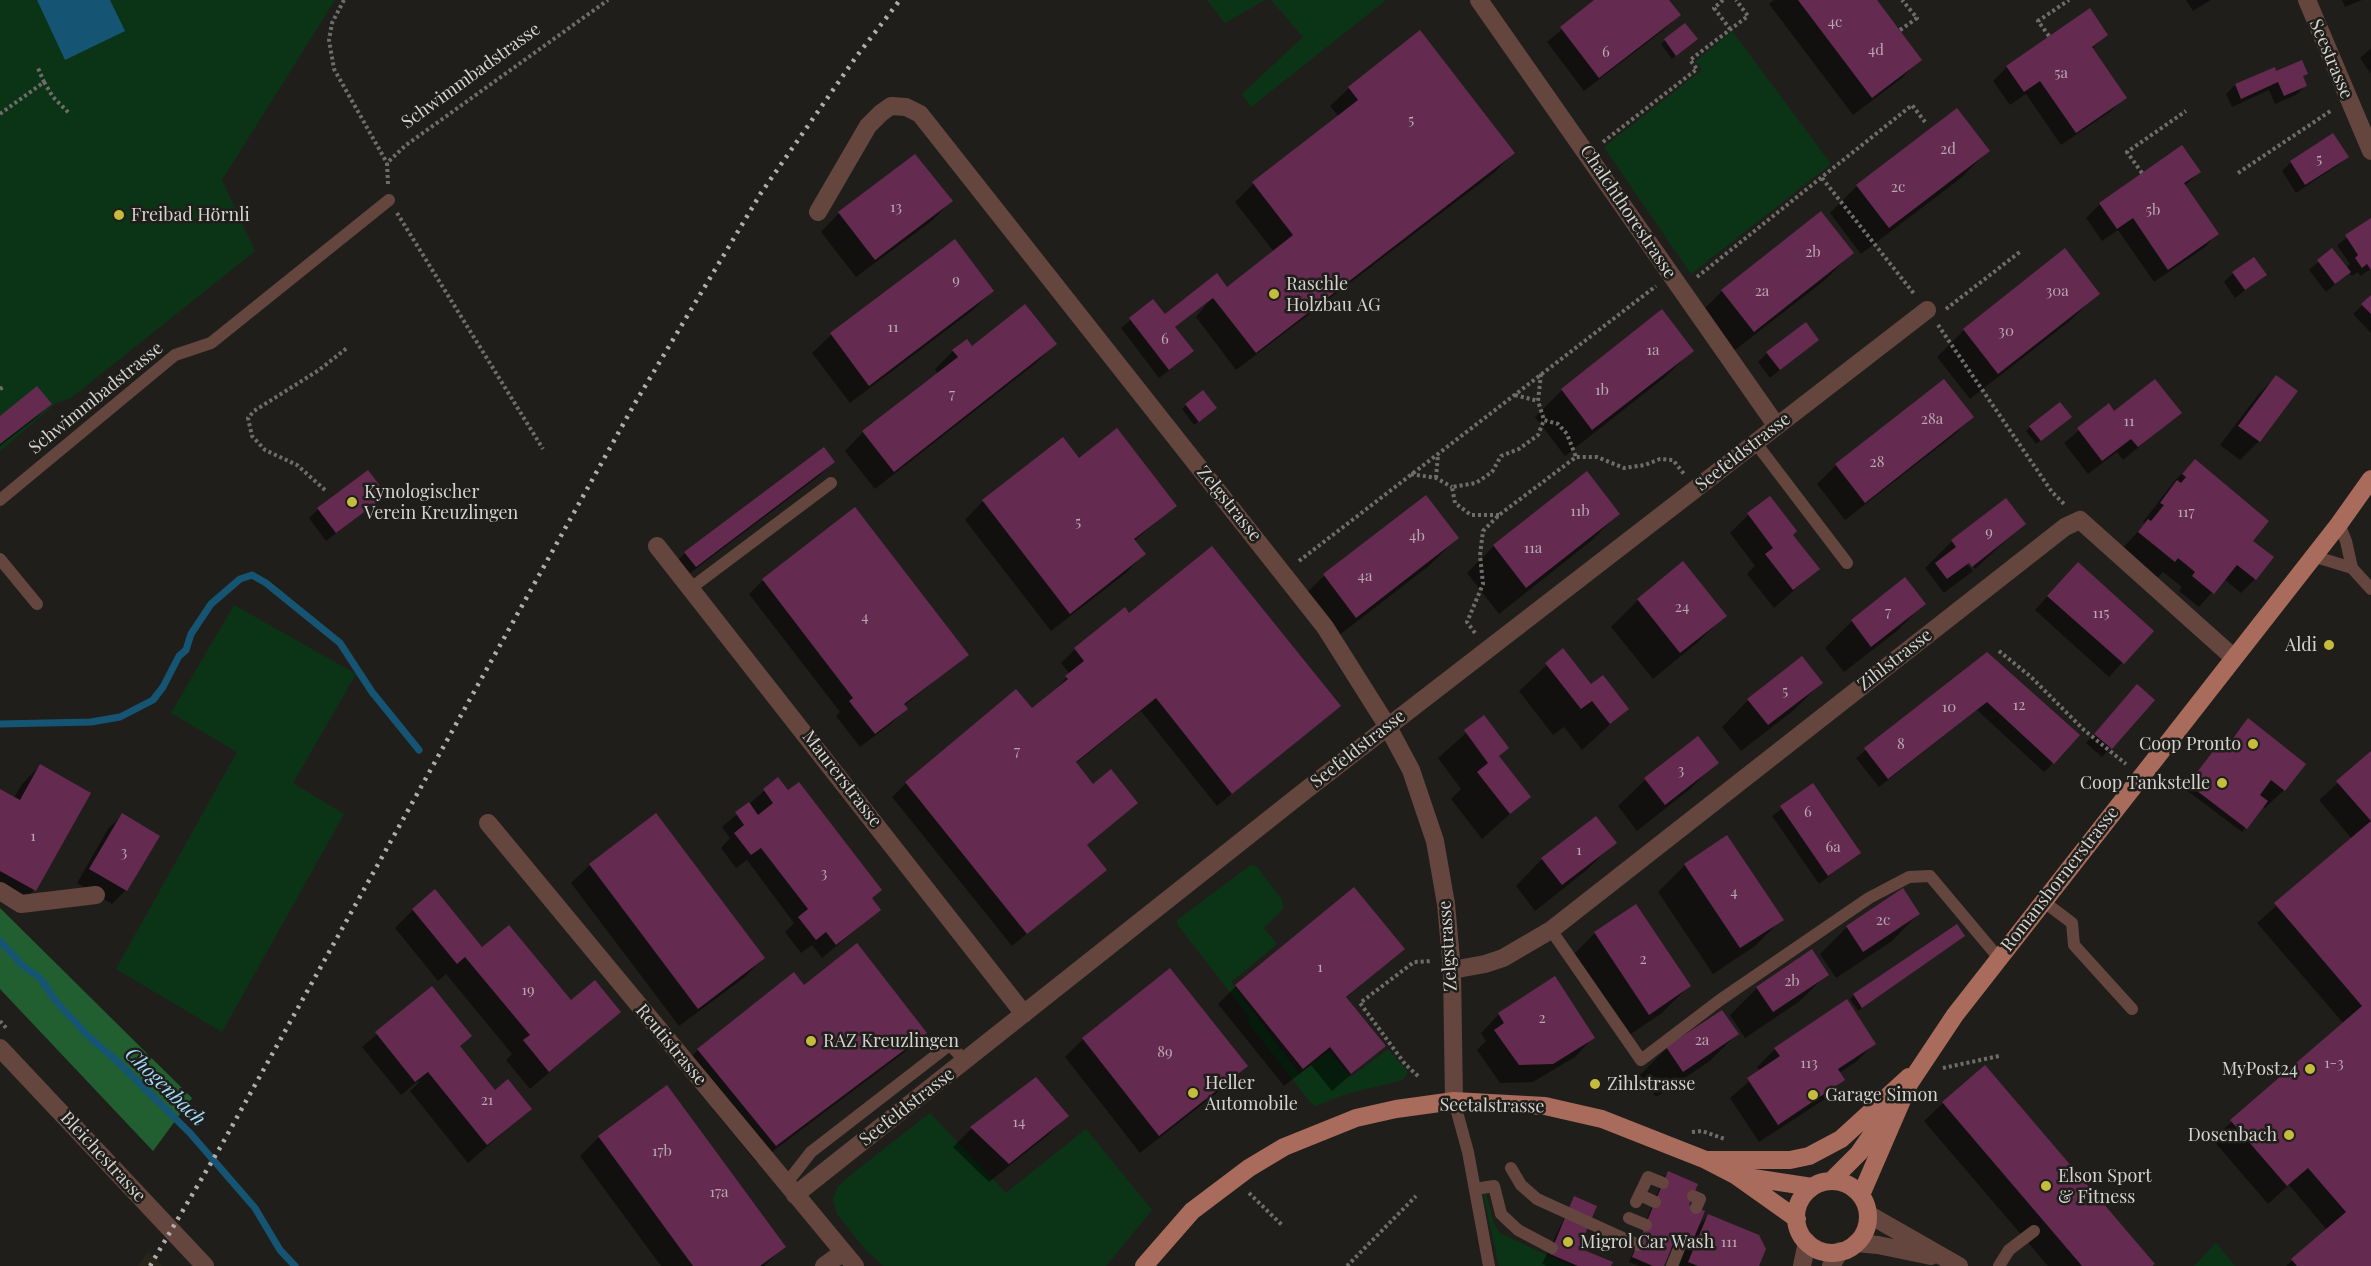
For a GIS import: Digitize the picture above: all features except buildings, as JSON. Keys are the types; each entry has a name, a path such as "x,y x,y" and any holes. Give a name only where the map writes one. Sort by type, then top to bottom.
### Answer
{"main road":[{"name":"Romanshornerstrasse","path":"1832,1181 1859,1153 1909,1084 1954,1015 1998,957 2339,524 2371,479"},
{"path":"1706,1160 1790,1160 1809,1156 1841,1139 1919,1068"},
{"name":"Romanshornerstrasse","path":"1861,1195 1909,1084"},
{"name":"Seetalstrasse","path":"1144,1266 1192,1211 1249,1168 1284,1147 1356,1118 1454,1101 1509,1102 1571,1110 1630,1129 1706,1160 1735,1175 1797,1219"},
{"name":"Seetalstrasse","path":"1735,1175 1812,1187"},
{"path":"1832,1181 1844,1182 1861,1195 1868,1214 1863,1235 1843,1254 1828,1252 1807,1242 1797,1219 1803,1196 1812,1187 1832,1181"}],"street":[{"name":"Chalchthorestrasse","path":"1479,0 1776,425"},
{"name":"Seestrasse","path":"2307,0 2371,151"},
{"name":"Zelgstrasse","path":"818,212 868,126 881,113 891,106 906,107 920,114 1325,627 1388,726 1411,770 1435,841 1446,904 1452,970 1454,1101"},
{"name":"Seefeldstrasse","path":"790,1190 964,1061 1388,726 1776,425 1930,314"},
{"path":"2080,520 2234,658"},
{"name":"Zihlstrasse","path":"1452,970 1503,958 1551,930 2065,527 2080,520"},
{"name":"Maurerstrasse","path":"657,546 1024,1014"},
{"name":"Reutistrasse","path":"488,823 855,1266"},
{"path":"0,891 21,904 96,895"},
{"name":"Bleichestrasse","path":"0,1048 205,1266"},
{"path":"1868,1214 1955,1264"},
{"path":"1802,1266 1807,1242"},
{"path":"1843,1254 1900,1249 1955,1264"},
{"path":"824,1266 842,1253"}],"lane":[{"name":"Schwimmbadstrasse","path":"0,500 175,355 211,343 389,200"},
{"path":"1755,442 1847,563"},
{"path":"691,588 831,483"},
{"path":"2339,524 2346,541 2352,568 2371,589"},
{"path":"2313,556 2352,568"},
{"path":"0,559 37,604"},
{"path":"1551,930 1641,1060 1720,1000 1869,898 1909,877 1930,876 1998,957"},
{"path":"2043,901 2072,923 2074,945 2132,1009"},
{"path":"1454,1101 1490,1266"},
{"path":"1511,1168 1521,1185 1537,1199 1638,1245"},
{"path":"1655,1202 1638,1199 1648,1177 1663,1183"},
{"path":"1475,1189 1494,1186 1501,1214 1518,1230 1552,1248"},
{"path":"1629,1218 1646,1225"},
{"path":"1999,1266 2009,1251 2034,1231"},
{"path":"1671,1261 1680,1246"}],"path":[{"name":"Schwimmbadstrasse","path":"344,0 332,23 329,40 334,69 387,163 406,145 608,0"},
{"path":"1724,0 1714,8 1730,29"},
{"path":"1588,154 1697,69 1690,60 1748,16 1736,0"},
{"path":"1900,30 1917,18 1902,0"},
{"path":"2049,36 2038,21 2069,0"},
{"path":"38,68 53,97 69,114"},
{"path":"0,114 44,82"},
{"path":"2238,173 2348,99"},
{"path":"1284,573 1541,374 1822,178 1912,105 1925,122"},
{"path":"2142,173 2127,152 2186,111"},
{"path":"1822,178 1930,314 2052,492 2080,520"},
{"path":"389,200 543,450"},
{"path":"1930,314 2021,251"},
{"path":"325,490 297,465 265,450 252,436 248,418 254,411 319,370 347,348"},
{"path":"1412,474 1436,478 1452,487 1476,483 1492,472 1501,456 1519,449 1538,435 1544,420 1538,401 1541,374"},
{"path":"1515,394 1538,401"},
{"path":"1544,420 1558,424 1567,434 1576,457"},
{"path":"1436,478 1438,454"},
{"path":"1487,650 1467,622 1483,584 1479,555 1482,531 1498,515 1576,457 1597,457 1624,468 1645,465 1660,459 1673,460 1695,488"},
{"path":"1452,487 1455,503 1471,515 1498,515"},
{"path":"1999,651 2030,676 2084,730 2129,766"},
{"path":"1418,1076 1405,1064 1360,1003 1414,962 1433,961"},
{"path":"1942,1068 1999,1056"},
{"path":"1702,1131 1732,1141"},
{"path":"1249,1193 1283,1226"},
{"path":"1347,1266 1416,1196"}],"shaded area":[{"path":"148,1252 162,1266 138,1266"}],"green space":[{"name":"Freibad Hörnli","path":"0,0 335,0 222,180 255,251 71,398 56,403 0,451"},
{"path":"1207,0 1265,0 1225,23"},
{"path":"1271,0 1386,0 1251,107 1242,94 1303,37"},
{"path":"1732,31 1831,164 1691,274 1604,147 1702,70 1696,61"},
{"path":"234,605 356,674 293,783 344,814 222,1032 116,969 237,752 171,713"},
{"path":"1251,865 1256,866 1282,900 1283,909 1264,928 1277,944 1231,982 1299,1074 1329,1051 1351,1077 1388,1049 1408,1072 1403,1080 1346,1094 1315,1106 1247,1021 1250,1018 1177,924 1177,920"},
{"path":"0,908 192,1098 153,1151 0,989"},
{"path":"930,1113 1006,1193 1086,1129 1152,1210 1106,1266 883,1266 864,1248 837,1214 833,1199 838,1186"},
{"path":"1483,1193 1486,1193 1494,1224 1500,1233 1569,1266 1499,1266"},
{"path":"2216,1243 2235,1266 2194,1266"}],"water":[{"path":"37,0 110,0 125,31 65,60"}],"waterway":[{"path":"0,724 91,722 120,717 153,700 163,687 179,656 186,650 191,634 211,604 240,579 252,575 266,583 340,643 372,692 419,750"},
{"name":"Chogenbach","path":"0,941 23,966 40,978 55,1000 89,1037 116,1060 190,1133 255,1208 280,1250 295,1266"}],"railway":[{"path":"150,1266 221,1146 635,403 761,193 856,57 900,0"}],"place":[{"name":"Freibad Hörnli","path":"119,215"},
{"name":"Raschle Holzbau AG","path":"1274,294"},
{"name":"Kynologischer Verein Kreuzlingen","path":"352,502"},
{"name":"Aldi","path":"2329,645"},
{"name":"Coop Pronto","path":"2253,744"},
{"name":"Coop Tankstelle","path":"2222,783"},
{"name":"RAZ Kreuzlingen","path":"811,1041"},
{"name":"MyPost24","path":"2310,1069"},
{"name":"Zihlstrasse","path":"1595,1084"},
{"name":"Heller Automobile","path":"1193,1093"},
{"name":"Garage Simon","path":"1813,1095"},
{"name":"Dosenbach","path":"2289,1135"},
{"name":"Elson Sport & Fitness","path":"2046,1186"},
{"name":"Migrol Car Wash","path":"1568,1242"}]}
